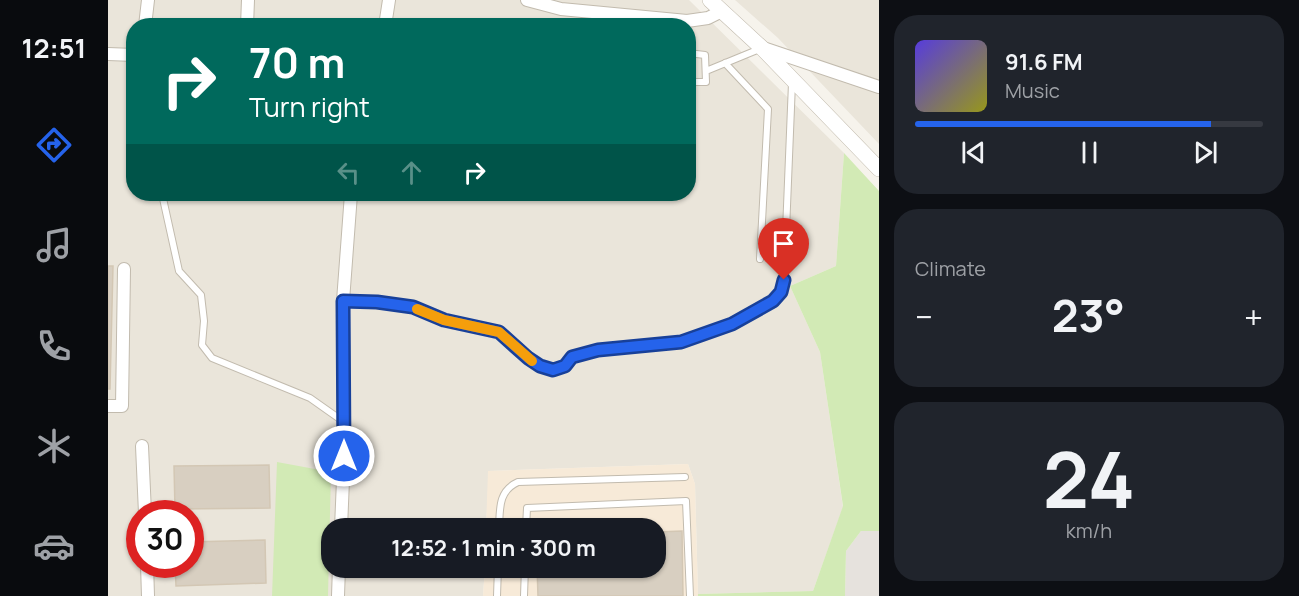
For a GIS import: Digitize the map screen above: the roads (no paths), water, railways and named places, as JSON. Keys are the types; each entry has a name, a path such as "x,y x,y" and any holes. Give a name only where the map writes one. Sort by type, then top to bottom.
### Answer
{"street":[{"path":"146,18 148,0"},
{"path":"247,18 248,0"},
{"path":"386,18 389,0"},
{"path":"527,0 608,18"},
{"path":"710,0 762,48 879,169"},
{"path":"696,20 708,18 722,11"},
{"path":"762,48 879,87"},
{"path":"108,54 126,55"},
{"path":"341,518 344,422 343,301 350,201"},
{"path":"108,406 122,406 124,269"},
{"path":"142,446 144,500"},
{"path":"147,578 148,596"},
{"path":"338,596 339,578"}],"lane":[{"path":"706,72 762,48"},
{"path":"696,54 705,55 706,72 706,82 696,82"},
{"path":"725,63 768,110 760,259"},
{"path":"343,301 377,302 413,307 444,320 499,332 528,358 540,366 553,370 565,366 572,357 598,350 681,342 732,324 773,301 781,292 784,280 792,79"},
{"path":"164,201 179,271 201,295 204,321 202,345 212,358 310,398 344,422"},
{"path":"500,518 501,498 512,484 518,482 685,477"},
{"path":"526,518 527,508 686,501 690,596"},
{"path":"497,596 498,578"},
{"path":"524,596 525,578"}]}
